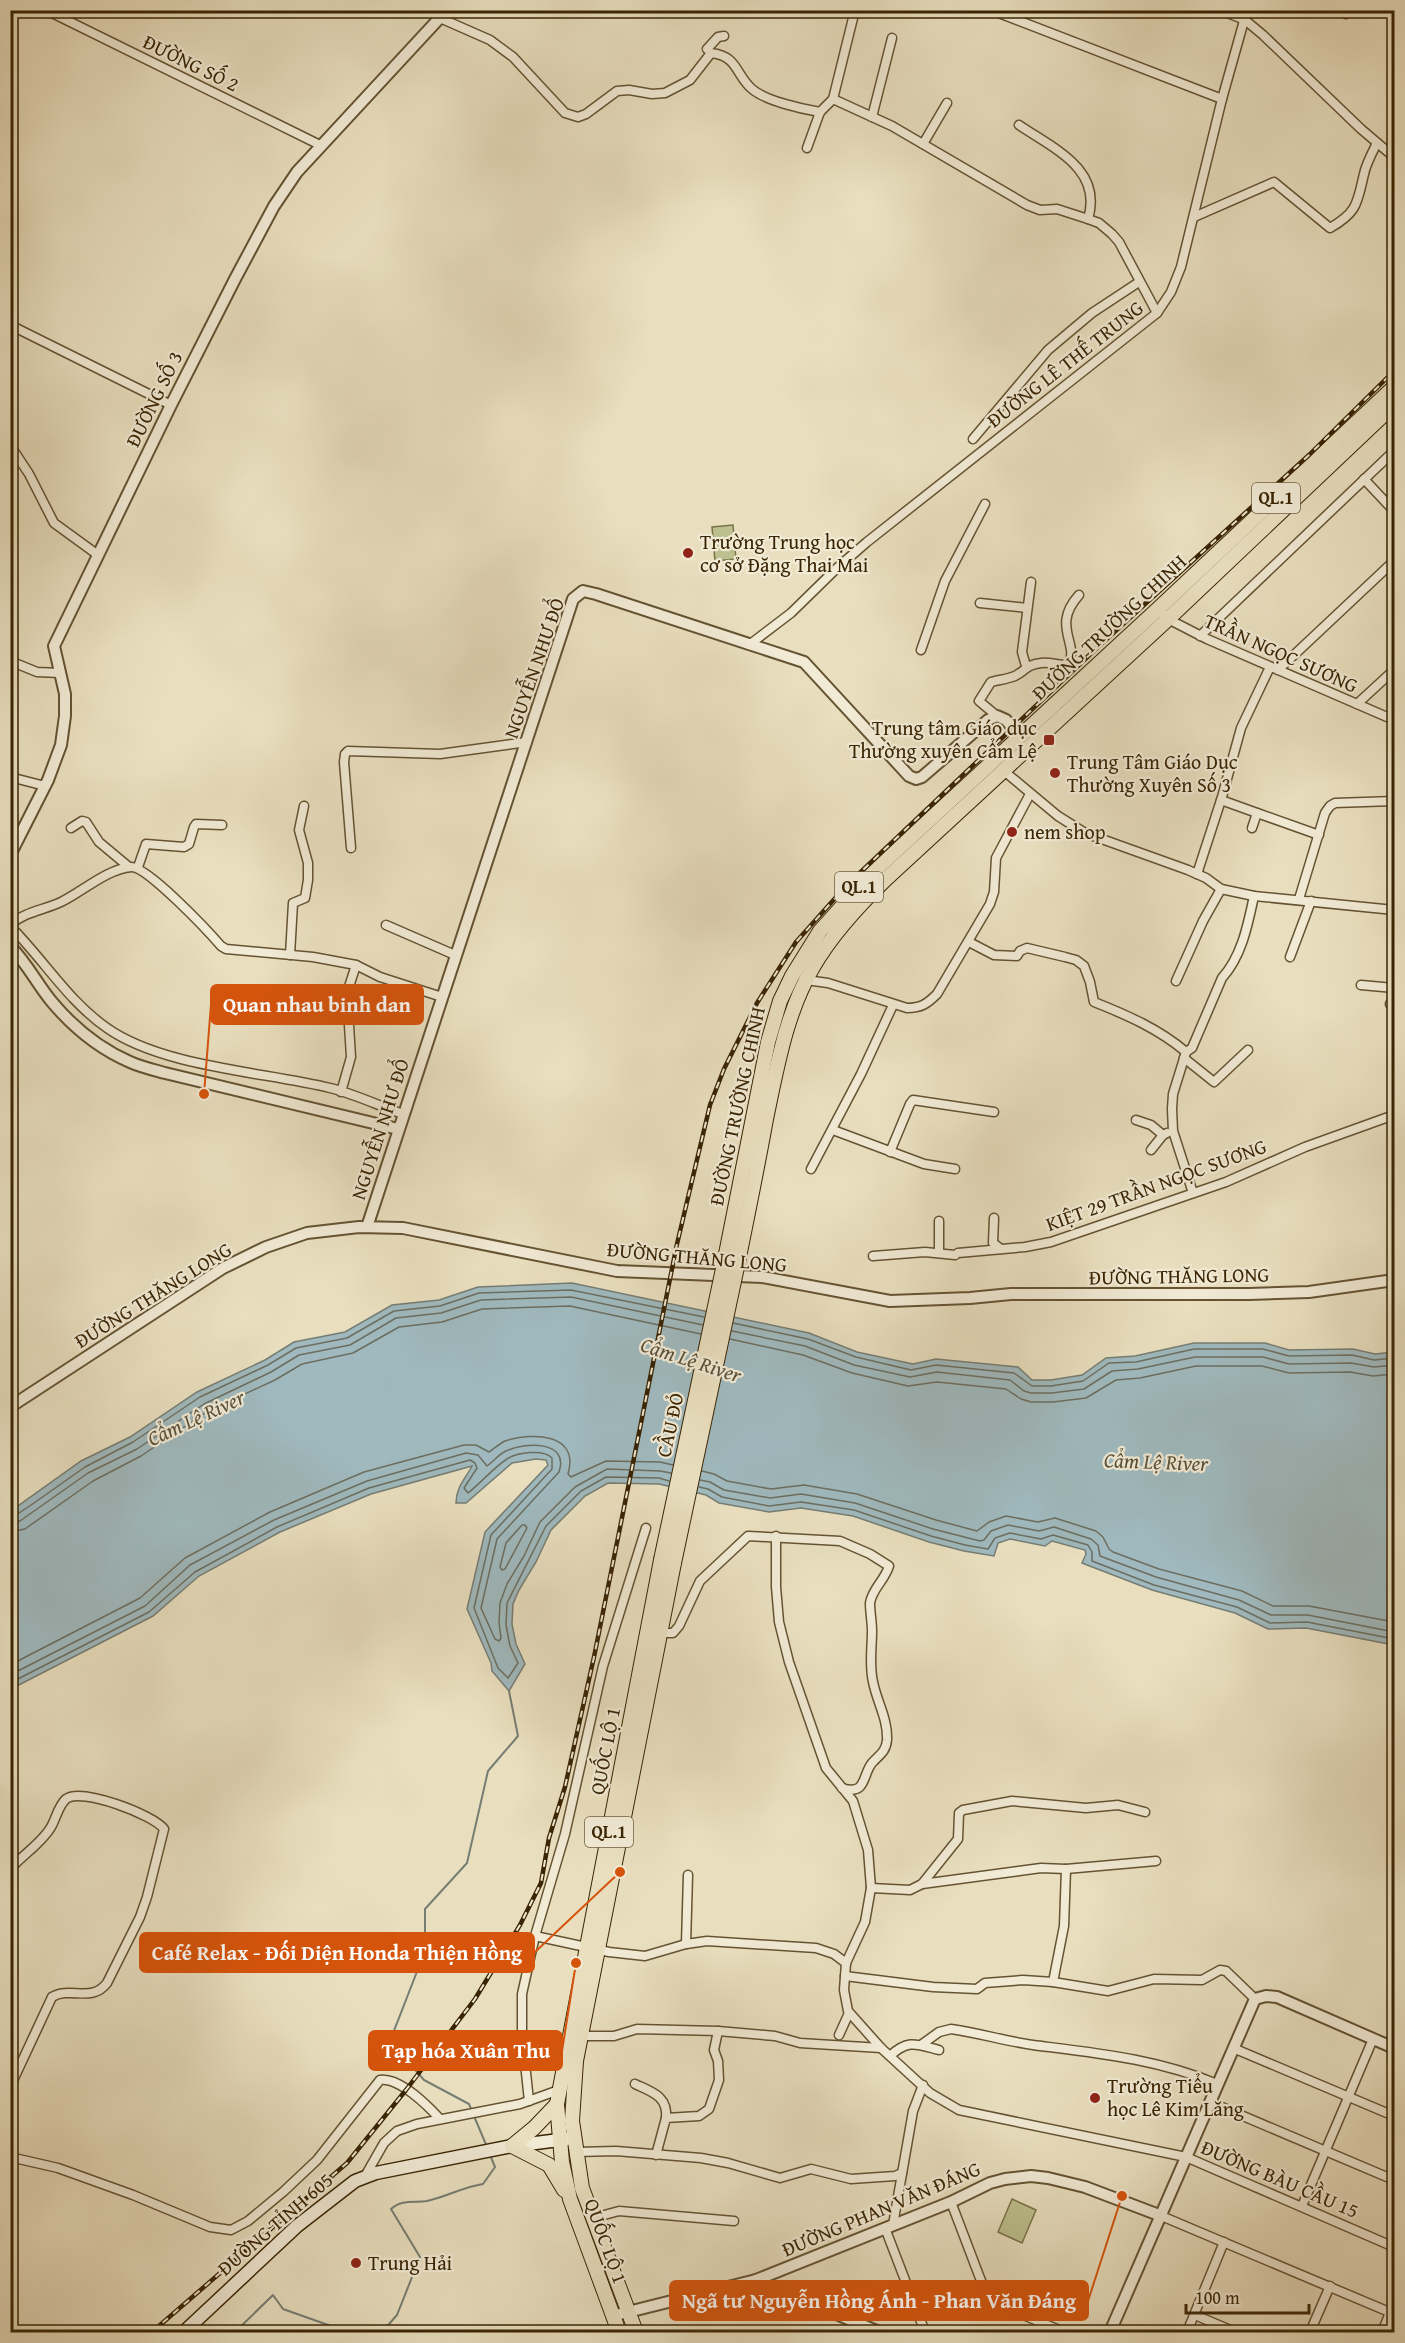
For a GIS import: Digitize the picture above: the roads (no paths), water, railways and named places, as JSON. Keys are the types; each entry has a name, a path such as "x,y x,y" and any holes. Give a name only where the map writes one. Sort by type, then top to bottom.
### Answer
{"highway":[{"name":"ĐƯỜNG TRƯỜNG CHINH","path":"730,1266 776,1070 794,1007 806,980 828,945 866,899 1004,771 1395,387"},
{"name":"ĐƯỜNG TRƯỜNG CHINH","path":"730,1266 768,1042 780,1001 804,954 839,907 874,871 1020,736 1163,614 1395,405"},
{"name":"CẦU ĐỎ","path":"668,1562 730,1266"},
{"name":"QUỐC LỘ 1","path":"636,2332 582,2188 558,2097 593,1949 660,1633 668,1562"},
{"name":"QUỐC LỘ 1","path":"619,2332 570,2199 570,2144 576,2061 583,2036 593,1949 668,1562"},
{"path":"506,2148 534,2128 558,2097"},
{"path":"506,2148 549,2165 570,2199"}],"main road":[{"name":"ĐƯỜNG TỈNH 605","path":"184,2332 297,2226 339,2192 364,2178 376,2173 506,2148 570,2144"}],"street":[{"name":"ĐƯỜNG SỐ 2","path":"46,10 322,146"},
{"path":"807,148 820,112 833,99 855,10"},
{"path":"991,10 1007,13 1222,99"},
{"path":"1220,10 1245,20 1377,143 1395,157"},
{"name":"ĐƯỜNG LÊ THẾ TRUNG","path":"749,645 791,613 837,568 890,524 1157,313 1171,292 1182,267 1222,99 1247,10"},
{"name":"ĐƯỜNG SỐ 3","path":"10,855 45,786 61,744 65,693 54,646 171,405 274,206 297,172 443,14"},
{"path":"443,14 490,40 513,57 565,112 578,117 586,114 617,91 665,93 690,80 711,53 730,58 753,90 781,103 820,112"},
{"path":"706,50 718,37 724,36"},
{"path":"872,117 892,38"},
{"path":"833,99 923,144 1027,205 1040,210 1057,209 1099,223 1119,242 1157,313"},
{"path":"923,144 947,104"},
{"path":"1019,125 1072,162 1085,175 1092,198 1088,219"},
{"path":"1194,217 1274,182 1330,228 1355,208 1360,197 1364,172 1377,143"},
{"path":"973,440 1048,350 1092,313 1139,282"},
{"path":"10,325 171,405"},
{"path":"10,445 29,474 54,523 98,555"},
{"path":"1200,636 1395,451"},
{"path":"1364,479 1395,511"},
{"path":"921,650 945,581 985,504"},
{"path":"1197,873 1241,728 1274,668 1395,561"},
{"path":"1026,666 1022,652 1031,582"},
{"name":"NGUYỄN NHƯ ĐỔ","path":"367,1227 573,599 584,591 804,662 909,776 916,779 922,777 973,731 997,716"},
{"path":"1020,736 1006,720 997,716 979,701 991,682 1016,675 1026,666 1050,662 1060,666 1069,664 1071,660 1065,630 1067,615 1069,605 1079,595"},
{"path":"980,603 1027,608"},
{"name":"TRẦN NGỌC SƯƠNG","path":"1163,614 1200,636 1395,720"},
{"path":"10,661 37,672 60,673"},
{"path":"1357,704 1395,670"},
{"path":"351,848 344,762 345,754 348,752 440,754 527,742"},
{"path":"1004,771 1058,816 1084,832 1197,873 1221,890 1254,896 1395,910"},
{"path":"10,777 45,786"},
{"path":"806,980 828,983 893,1005 920,1008 928,1003 937,994 969,942 994,892 996,858 1030,794"},
{"path":"1221,800 1319,835"},
{"path":"1299,899 1325,813 1330,806 1335,803 1395,801"},
{"path":"290,955 293,903 304,898 308,880 308,863 299,830 304,806"},
{"path":"1252,828 1257,813"},
{"path":"71,828 82,821 86,822 99,842 133,867 152,876 220,946 226,949 290,955 356,965 381,977 442,997"},
{"path":"222,825 196,824 189,844 184,847 146,844 133,867 101,878 61,902 18,918 10,925 79,1005 120,1036 142,1047 341,1092 403,1114"},
{"path":"1176,981 1203,921 1221,890"},
{"path":"1193,1193 1173,1131 1173,1094 1185,1055 1192,1048 1222,978 1235,958 1246,931 1254,896"},
{"path":"1290,957 1311,901"},
{"path":"386,925 455,955"},
{"path":"969,942 1000,957 1017,956 1020,951 1027,948 1076,960 1087,971 1094,1002 1146,1024 1169,1037 1214,1082 1248,1050"},
{"path":"10,946 23,960 51,1001 74,1025 100,1045 130,1062 165,1073 398,1129"},
{"path":"341,1092 351,1058 347,993 356,965"},
{"path":"1360,985 1395,988"},
{"path":"811,1169 833,1130 893,1005"},
{"path":"890,1152 913,1100 994,1112"},
{"name":"KIỆT 29 TRẦN NGỌC SƯƠNG","path":"873,1256 939,1252 957,1254 1051,1242 1226,1182 1305,1147 1395,1115"},
{"path":"1136,1120 1152,1125 1163,1135"},
{"path":"833,1130 924,1164 955,1169"},
{"path":"1151,1150 1163,1135 1173,1131"},
{"path":"994,1218 993,1243 1001,1249"},
{"path":"939,1221 939,1252"},
{"name":"ĐƯỜNG THĂNG LONG","path":"10,1407 223,1268 266,1247 307,1233 367,1227 403,1228 617,1271 762,1277 890,1301 1011,1294 1156,1296 1269,1294 1347,1288 1395,1281"},
{"path":"529,2101 521,2013 522,1994 535,1936 565,1834 603,1666 646,1528"},
{"path":"660,1633 673,1633 680,1626 700,1581 748,1536 840,1541 870,1554 889,1566 870,1602 872,1633 869,1660 873,1684 881,1705 887,1743 879,1757 872,1763 864,1782 857,1789 842,1788"},
{"path":"776,1536 776,1587 779,1623 784,1642 826,1768 853,1801 868,1850 871,1888 865,1922 846,1963 844,1990 849,2013 839,2035"},
{"path":"10,1863 15,1864 50,1829 62,1804 72,1796 83,1796 122,1806 158,1823 164,1829 140,1917 107,1983 100,1991 93,1994 52,1996 10,2087"},
{"path":"922,1884 958,1839 959,1813 963,1810 1012,1802 1086,1808 1118,1805 1145,1812"},
{"path":"871,1888 910,1890 922,1884 1023,1870 1066,1869 1156,1861"},
{"path":"1053,1982 1064,1926 1066,1869"},
{"path":"686,1944 688,1875"},
{"path":"535,1936 593,1949 645,1956 686,1944 730,1941 816,1948 834,1954 846,1963"},
{"path":"846,1976 933,1987 977,1989 985,1983 1001,1981 1053,1982 1116,1990 1140,1981 1154,1979 1203,1980 1220,1970 1226,1971 1255,1999"},
{"path":"1255,1999 1266,1996 1277,1997 1395,2048"},
{"path":"1110,2332 1255,1999"},
{"name":"ĐƯỜNG BÀU CẦU 15","path":"849,2013 930,2094 959,2110 1186,2157 1395,2247"},
{"path":"583,2036 614,2036 637,2029 718,2031 775,2036 800,2043 882,2048"},
{"path":"921,2045 939,2032 947,2029 956,2030 1032,2045 1136,2059 1184,2071 1217,2084"},
{"path":"666,2118 699,2116 709,2109 719,2080 718,2061 714,2050 718,2031"},
{"path":"1302,2206 1373,2039"},
{"path":"890,2056 900,2046 908,2044 939,2050"},
{"path":"1233,2049 1395,2116"},
{"path":"10,2157 58,2168 133,2195 210,2227 231,2230 248,2221 284,2192 317,2160 380,2080 392,2081 425,2102 440,2120"},
{"path":"634,2084 661,2098 667,2108 656,2155"},
{"path":"923,2085 914,2111 889,2227 925,2332"},
{"path":"364,2178 384,2143 397,2131 457,2116 558,2097"},
{"path":"1210,2102 1395,2180"},
{"path":"570,2144 616,2151 701,2158 729,2163 780,2178 811,2169 851,2179 895,2176 902,2173"},
{"name":"ĐƯỜNG PHAN VĂN ĐÁNG","path":"612,2316 756,2280 951,2202 990,2182 1031,2176 1085,2187 1393,2313"},
{"path":"951,2202 982,2286 990,2298 1001,2306 1064,2332"},
{"path":"593,2218 619,2211 734,2221"},
{"path":"1187,2332 1224,2242"},
{"path":"756,2280 879,2332"},
{"path":"1310,2332 1330,2286"},
{"path":"1382,2332 1393,2313 1395,2303"},
{"path":"1194,2315 1235,2332"}],"water":[{"name":"Cẩm Lệ River","path":"572,1283 809,1333 857,1352 913,1364 936,1359 1018,1367 1032,1380 1051,1380 1082,1375 1106,1358 1135,1356 1194,1343 1265,1343 1289,1350 1353,1349 1375,1354 1394,1352 1394,1645 1306,1628 1268,1629 1235,1613 1152,1590 1082,1563 1086,1554 1085,1550 1052,1541 1045,1546 1010,1539 998,1543 994,1556 929,1542 853,1516 801,1508 769,1512 719,1503 706,1495 659,1484 608,1483 585,1496 551,1530 536,1562 519,1590 513,1604 512,1624 516,1644 525,1664 509,1691 492,1671 491,1663 467,1609 485,1532 548,1465 546,1460 536,1459 512,1463 466,1503 456,1503 456,1497 459,1487 472,1466 371,1494 280,1532 199,1576 153,1616 11,1689 11,1511 81,1461 130,1437 197,1392 265,1360 294,1342 345,1332 392,1305 439,1300 478,1287"}],"waterway":[{"path":"472,2111 469,2104 424,2080 390,2041 425,1951 425,1909 467,1863 488,1771 518,1736 509,1691"},
{"path":"474,2116 487,2147"},
{"path":"382,2332 397,2315 420,2257 391,2209 404,2203 427,2201 483,2184 495,2167 490,2155"},
{"path":"235,2332 273,2295 283,2309 348,2332"}],"railway":[{"path":"152,2332 347,2163 475,1999 520,1925 541,1883 549,1838 565,1787 594,1657 677,1244 710,1105 724,1069 757,1003 796,942 846,886 1100,645 1309,455 1394,371"}],"place":[{"name":"Trường Trung học cơ sở Đặng Thai Mai","path":"688,553"},
{"name":"Trung tâm Giáo dục Thường xuyên Cẩm Lệ","path":"1049,740"},
{"name":"Trung Tâm Giáo Dục Thường Xuyên Số 3","path":"1055,773"},
{"name":"nem shop","path":"1012,832"},
{"name":"Quan nhau binh dan","path":"204,1094"},
{"name":"Café Relax - Đối Diện Honda Thiện Hồng","path":"620,1872"},
{"name":"Tạp hóa Xuân Thu","path":"576,1963"},
{"name":"Trường Tiểu học Lê Kim Lăng","path":"1095,2098"},
{"name":"Ngã tư Nguyễn Hồng Ánh - Phan Văn Đáng","path":"1122,2196"},
{"name":"Trung Hải","path":"356,2263"}]}
